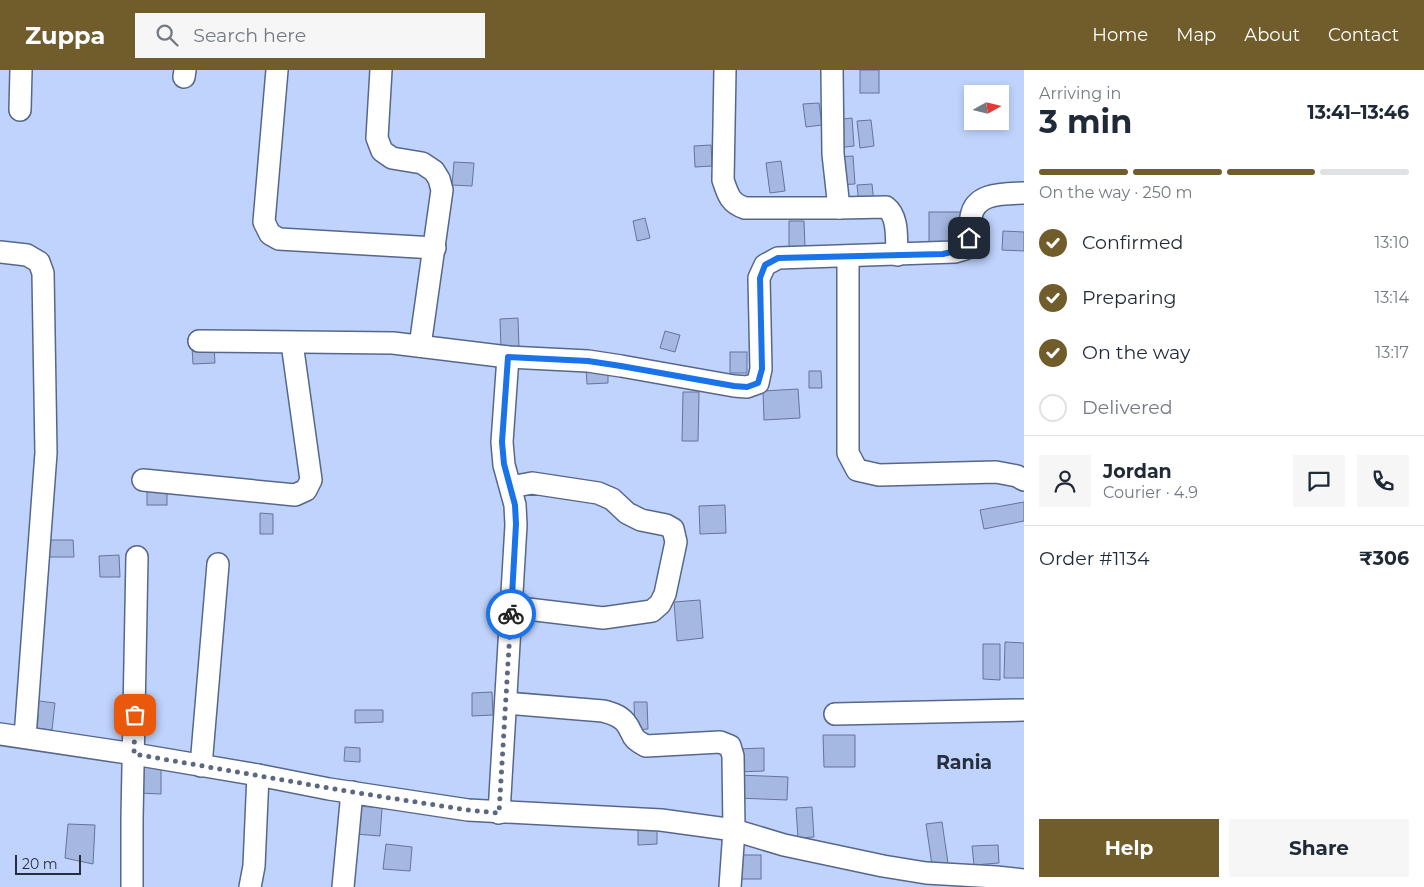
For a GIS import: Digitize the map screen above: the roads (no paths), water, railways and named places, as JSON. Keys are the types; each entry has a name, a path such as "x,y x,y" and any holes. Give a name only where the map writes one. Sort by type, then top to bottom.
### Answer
{"street":[{"path":"20,110 21,70"},
{"path":"277,70 264,222 270,234 279,239 435,248"},
{"path":"381,70 376,138 382,151 392,158 422,163 434,171 439,179 442,190 420,346"},
{"path":"725,70 723,180 728,197 736,205 746,208 886,207 891,211 894,220 897,255"},
{"path":"832,70 833,154 839,208"},
{"path":"199,341 393,343 508,357 588,361 747,387 758,383 762,369 760,278 765,265 778,258 943,254 964,249 969,238 971,215 977,204 988,196 1024,193"},
{"path":"0,252 27,255 39,262 44,273 46,453 25,737"},
{"path":"848,256 848,453 857,470 878,475 996,472 1017,476 1024,480"},
{"path":"143,480 295,495 306,490 311,480 292,343"},
{"path":"499,813 516,524 515,505 504,464 502,442 508,357"},
{"path":"511,487 532,484 598,493 612,499 627,514 641,520 666,525 673,530 676,542 665,594 660,604 652,611 603,618 512,607"},
{"path":"132,887 137,557"},
{"path":"201,766 218,564"},
{"path":"506,703 603,711 615,714 624,722 635,740 646,746 720,742 730,746 733,756 734,830 730,887"},
{"path":"835,714 1024,710"},
{"path":"0,734 134,754 258,775 288,782 468,810 661,820 734,830 784,845 883,866 926,872 1024,880"},
{"path":"250,887 254,866 258,775"},
{"path":"343,887 352,792"}],"district":[{"name":"Rania","path":"964,762"}]}
